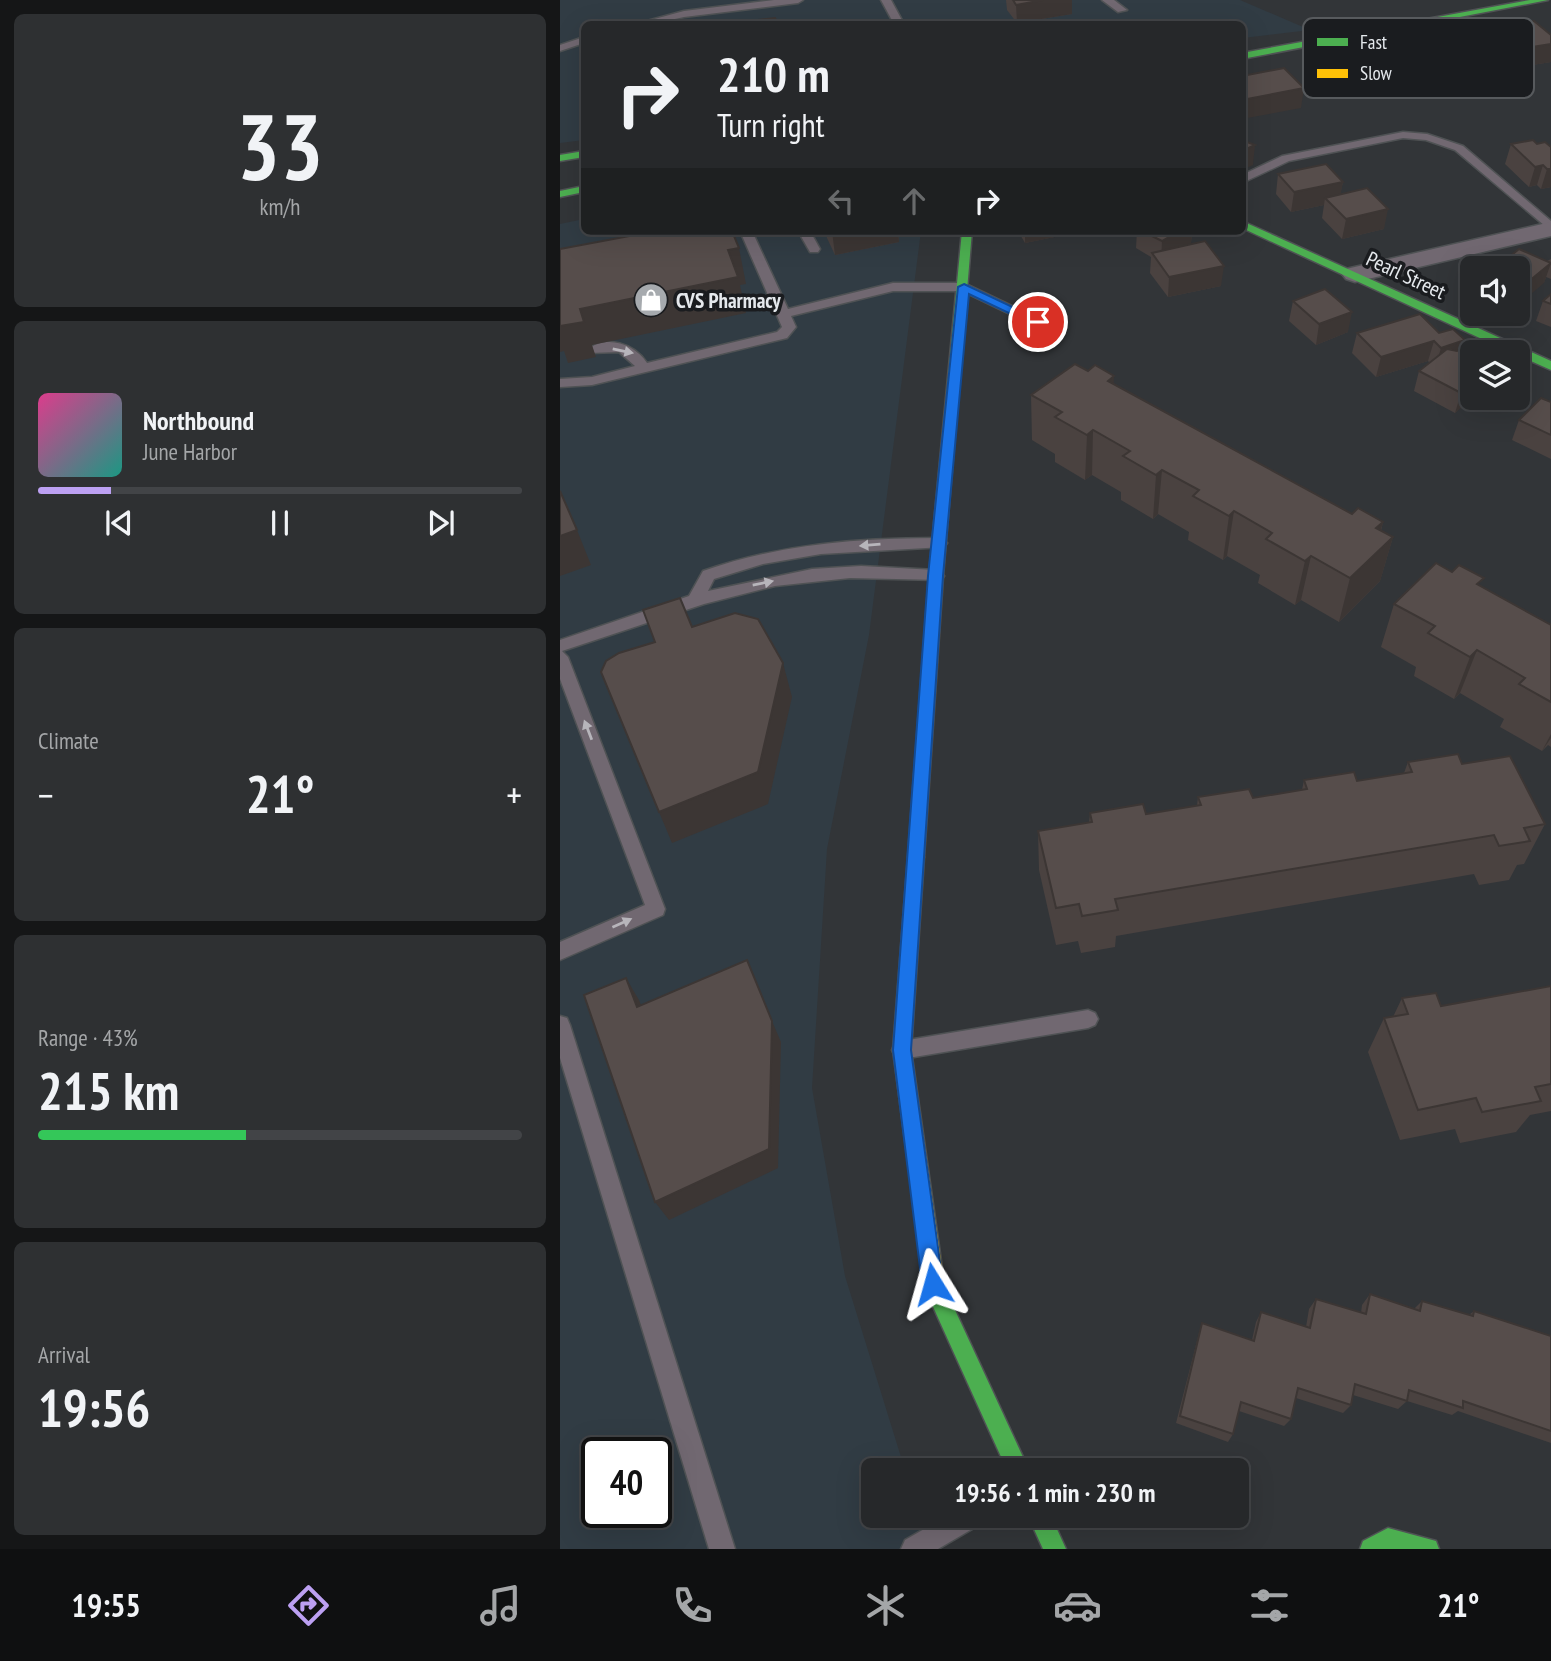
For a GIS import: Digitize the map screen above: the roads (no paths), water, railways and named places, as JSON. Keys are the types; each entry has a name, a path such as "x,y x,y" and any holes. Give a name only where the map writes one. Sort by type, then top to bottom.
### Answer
{"street":[{"path":"1449,18 1544,0"},
{"path":"1246,56 1303,45"},
{"path":"560,158 581,154"},
{"path":"560,194 581,190"},
{"name":"Pearl Street","path":"1246,226 1551,366"},
{"path":"1355,274 1551,228"},
{"path":"967,235 936,576 902,1050 933,1284 1013,1458"},
{"path":"1045,1528 1055,1549"},
{"path":"1371,1549 1388,1539 1428,1549"}],"lane":[{"path":"654,21 684,14 798,0"},
{"path":"886,0 898,21"},
{"path":"1107,0 1122,10"},
{"path":"892,10 908,21"},
{"path":"560,48 581,41"},
{"path":"1246,178 1286,158 1403,135 1427,137 1459,148 1551,228"},
{"path":"560,383 592,381 782,335 789,327 785,314 748,235"},
{"path":"806,235 814,249"},
{"path":"785,314 893,287 964,287 1038,322"},
{"path":"594,350 623,348 634,353 643,368"},
{"path":"696,599 708,576 729,567 790,553 893,543 939,543"},
{"path":"560,646 696,599 760,583 851,572 936,576"},
{"path":"560,657 656,909 560,951"},
{"path":"902,1050 1088,1019"},
{"path":"561,1036 722,1549"},
{"path":"914,1549 950,1528"}],"place":[{"name":"CVS Pharmacy","path":"651,300"}]}
